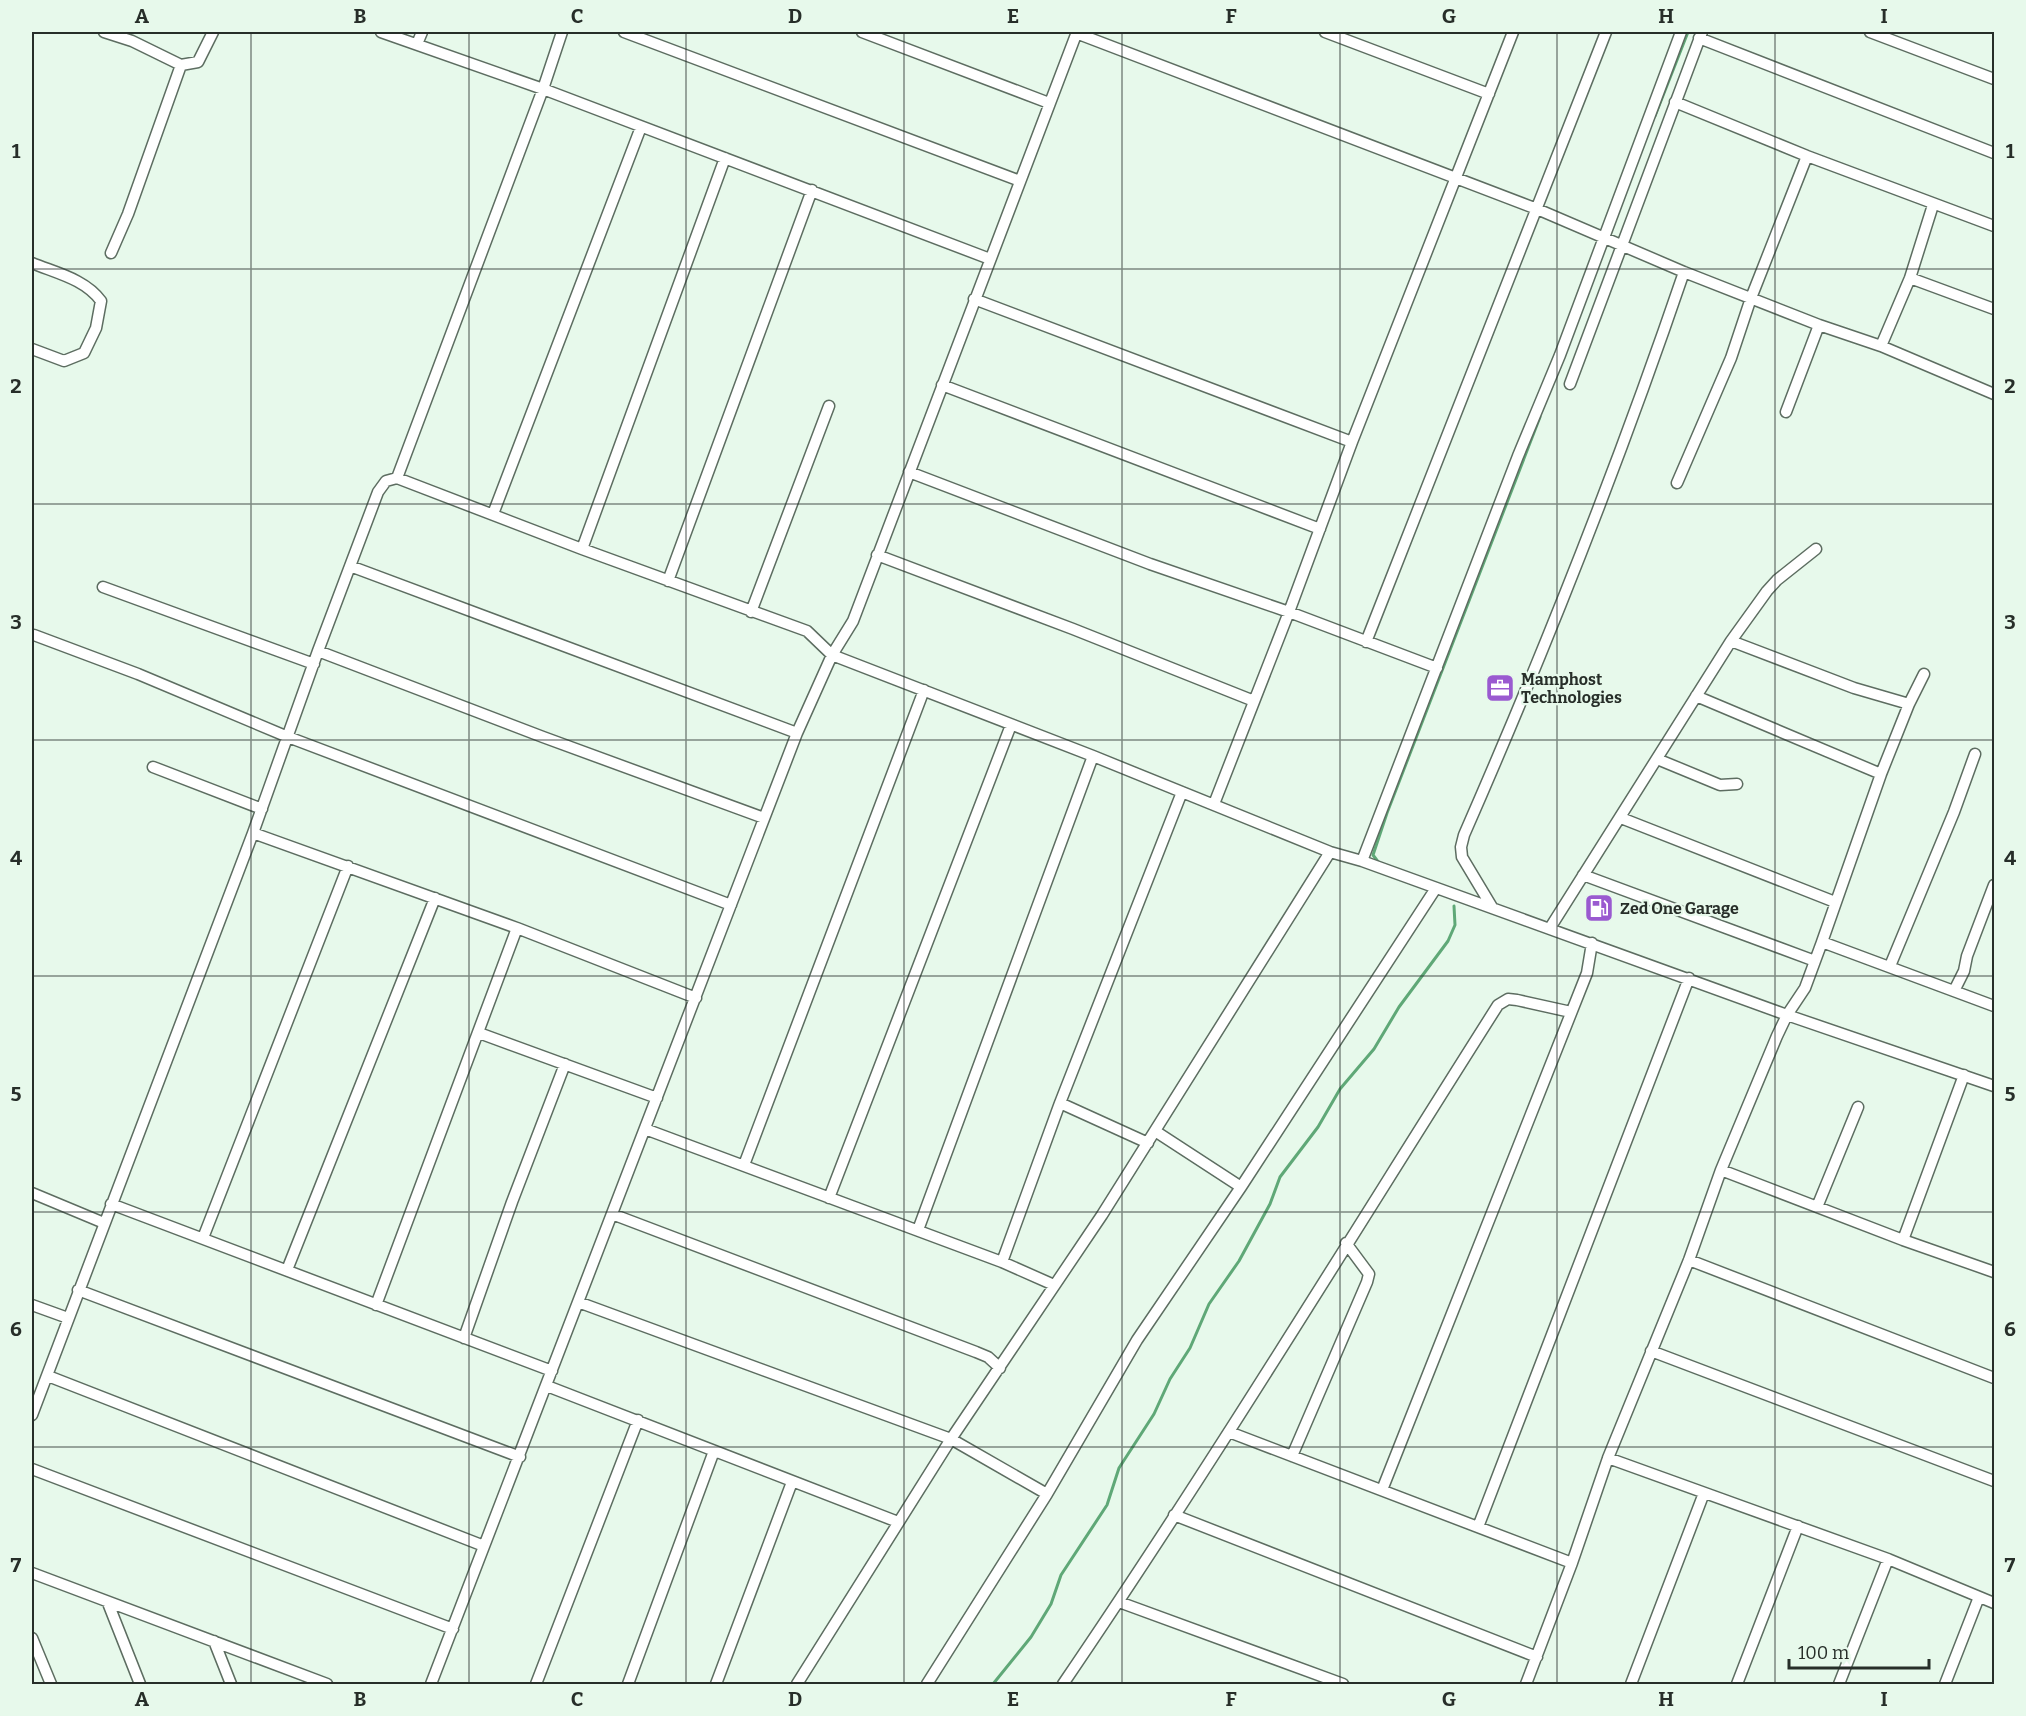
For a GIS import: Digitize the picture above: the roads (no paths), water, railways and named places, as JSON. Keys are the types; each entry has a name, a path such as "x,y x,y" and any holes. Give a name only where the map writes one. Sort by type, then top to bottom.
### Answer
{"street":[{"path":"104,32 132,41 181,65 198,62 213,32"},
{"path":"381,32 543,89 990,259"},
{"path":"417,44 422,32"},
{"path":"397,478 543,89 562,32"},
{"path":"624,32 1020,181"},
{"path":"862,32 1049,103"},
{"path":"431,1684 797,733 832,655 853,621 1077,32 1537,209 1684,272 1819,325 1881,346 1995,394"},
{"path":"1325,32 1489,94"},
{"path":"1214,804 1352,442 1513,32"},
{"path":"1366,642 1606,32"},
{"path":"1362,861 1604,238 1681,32"},
{"path":"1870,32 1995,79"},
{"path":"1570,384 1701,35 1995,153"},
{"path":"111,253 128,214 181,65"},
{"path":"1675,102 1933,205 1995,226"},
{"path":"494,514 641,127"},
{"path":"1677,483 1731,358 1751,298 1807,156"},
{"path":"582,549 725,158"},
{"path":"668,581 812,190"},
{"path":"1881,346 1910,278 1933,205"},
{"path":"32,263 82,284 94,292 101,302 96,328 84,353 64,361 32,349"},
{"path":"1491,907 1462,857 1461,847 1464,835 1512,726 1627,436 1684,272"},
{"path":"1910,278 1995,309"},
{"path":"974,299 1352,442"},
{"path":"1786,412 1819,325"},
{"path":"942,385 1320,529"},
{"path":"751,612 829,406"},
{"path":"909,472 1149,564 1289,612 1437,669"},
{"path":"32,1415 262,810 318,651 378,492 386,481 397,478 582,549 807,631 832,655 1093,756 1330,852 1362,861 1787,1015 1995,1086"},
{"path":"1550,928 1731,641 1767,591 1816,549"},
{"path":"877,555 1254,701"},
{"path":"350,566 797,733"},
{"path":"103,587 314,664"},
{"path":"34,635 138,674 288,738 731,905"},
{"path":"1731,641 1854,688 1909,704"},
{"path":"318,651 764,818"},
{"path":"1526,1684 1572,1563 1608,1458 1689,1260 1721,1170 1787,1015 1804,988 1881,774 1909,704 1924,674"},
{"path":"744,1165 924,690"},
{"path":"1696,696 1881,774"},
{"path":"829,1198 1011,725"},
{"path":"1890,966 1954,812 1975,754"},
{"path":"918,1230 1093,756"},
{"path":"1657,759 1720,785 1737,784"},
{"path":"153,767 262,810"},
{"path":"1002,1262 1060,1103 1182,792"},
{"path":"1621,818 1835,902"},
{"path":"253,833 518,928 696,998"},
{"path":"797,1684 951,1439 1148,1143 1330,852"},
{"path":"202,1238 348,866"},
{"path":"1583,875 1815,961"},
{"path":"1954,992 1964,971 1967,956 1995,885"},
{"path":"927,1684 1047,1494 1137,1340 1241,1187 1436,888"},
{"path":"287,1270 435,898"},
{"path":"376,1305 518,928"},
{"path":"1822,942 1995,1006"},
{"path":"1382,1490 1587,973 1592,943"},
{"path":"1478,1527 1689,978"},
{"path":"1069,1683 1498,1005 1508,999 1571,1012"},
{"path":"480,1033 657,1098"},
{"path":"464,1338 512,1202 565,1064"},
{"path":"1904,1240 1964,1075"},
{"path":"1060,1103 1148,1143"},
{"path":"1817,1207 1858,1107"},
{"path":"645,1129 1002,1262 1054,1285"},
{"path":"1155,1131 1241,1187"},
{"path":"1721,1170 1995,1272"},
{"path":"32,1193 104,1223"},
{"path":"111,1204 552,1371"},
{"path":"612,1214 976,1352 988,1357 1000,1368"},
{"path":"1292,1456 1367,1282 1368,1274 1346,1244"},
{"path":"1689,1260 1995,1378"},
{"path":"78,1290 520,1457"},
{"path":"578,1302 951,1439 1047,1494"},
{"path":"32,1305 68,1318"},
{"path":"1651,1350 1995,1481"},
{"path":"48,1376 484,1546"},
{"path":"547,1386 898,1522"},
{"path":"536,1684 638,1420"},
{"path":"1229,1432 1572,1563"},
{"path":"628,1684 714,1452"},
{"path":"1608,1458 1888,1559 1995,1603"},
{"path":"32,1470 453,1629"},
{"path":"716,1684 792,1482"},
{"path":"1631,1684 1704,1493"},
{"path":"1174,1515 1536,1657"},
{"path":"1737,1684 1798,1526"},
{"path":"1839,1684 1888,1559"},
{"path":"32,1573 327,1684"},
{"path":"1945,1684 1979,1597"},
{"path":"1119,1602 1343,1684"},
{"path":"108,1603 141,1684"},
{"path":"32,1638 51,1684"},
{"path":"214,1641 231,1684"}],"waterway":[{"path":"1655,116 1688,32"},
{"path":"1379,863 1373,855 1387,813 1540,417"},
{"path":"993,1684 1031,1637 1051,1604 1061,1575 1107,1505 1119,1468 1154,1414 1170,1379 1190,1348 1209,1304 1239,1261 1270,1204 1280,1177 1318,1127 1340,1089 1374,1049 1399,1007 1448,941 1455,925 1454,906"}],"place":[{"name":"Mamphost Technologies","path":"1500,688"},
{"name":"Zed One Garage","path":"1599,908"}]}
